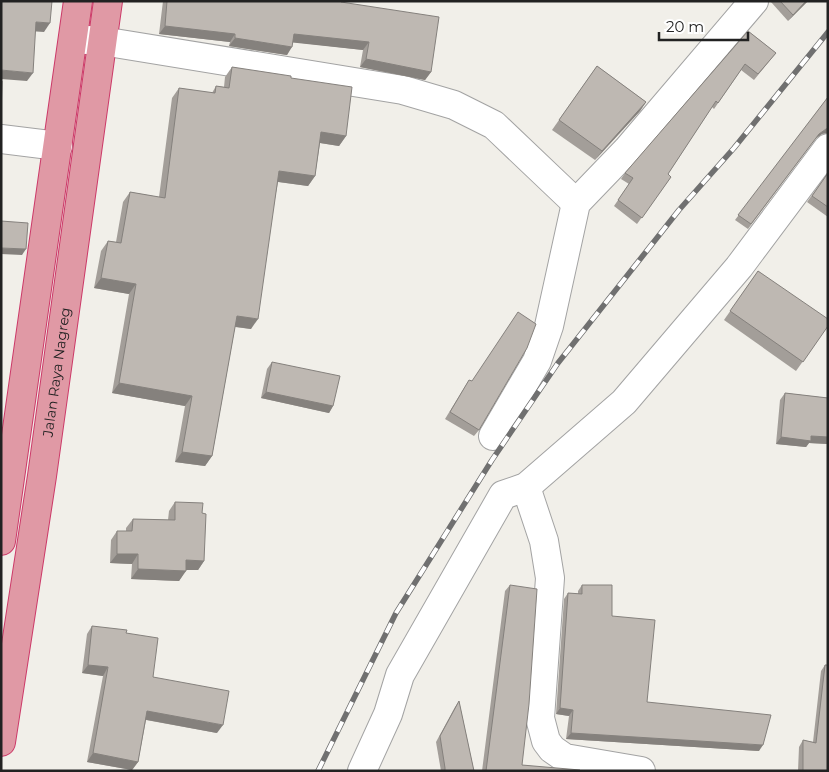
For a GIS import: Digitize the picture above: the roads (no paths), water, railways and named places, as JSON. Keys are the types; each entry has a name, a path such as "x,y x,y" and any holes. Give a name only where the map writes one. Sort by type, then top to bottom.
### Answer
{"highway":[{"path":"1,541 78,1"},
{"name":"Jalan Raya Nagreg","path":"1,742 42,476 108,1"}],"street":[{"path":"493,436 537,360 553,309 576,203 627,150 754,1"},
{"path":"73,39 102,41 403,90 454,104 494,125 576,203"},
{"path":"1,140 58,146"},
{"path":"362,771 388,714 400,674 503,495 526,487 624,402 739,267 828,148"},
{"path":"526,487 544,541 550,578 540,718 546,741 552,749 565,758 642,771"}],"railway":[{"path":"318,771 396,613 492,460 558,363 679,210 734,148 828,32"}]}
